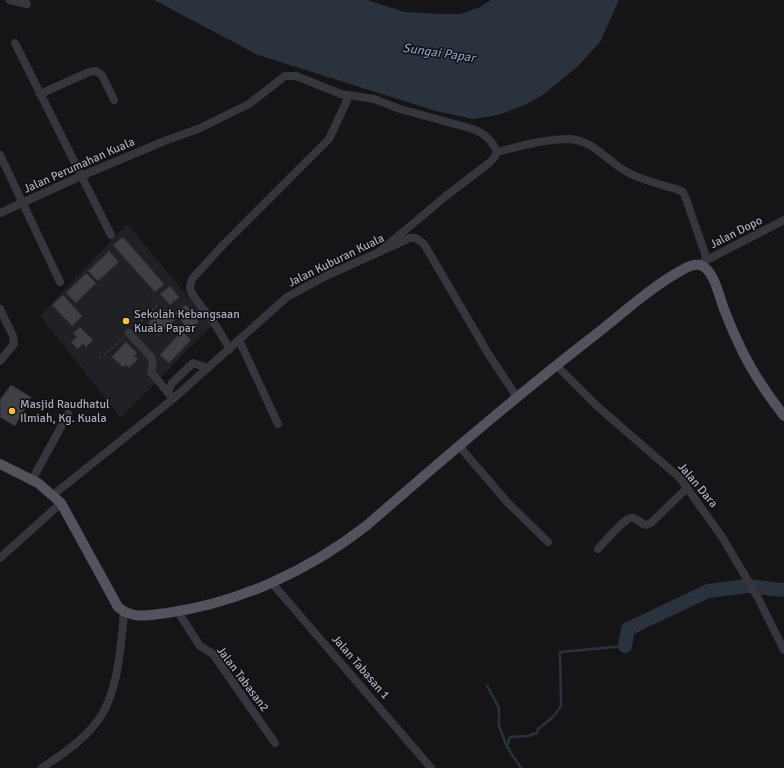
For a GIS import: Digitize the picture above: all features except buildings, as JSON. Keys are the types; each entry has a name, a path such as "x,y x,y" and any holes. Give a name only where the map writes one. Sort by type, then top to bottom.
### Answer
{"main road":[{"path":"0,464 32,480 53,495 61,503 116,602 124,612 137,617 178,612 220,603 253,592 320,557 355,534 556,365 682,270 703,262 712,278 732,331 749,365 759,383 784,416"}],"street":[{"path":"13,0 27,4"},
{"path":"16,43 111,235"},
{"path":"40,94 89,72 96,71 102,75 114,100"},
{"name":"Jalan Perumahan Kuala","path":"0,213 81,176 167,140 198,129 236,111 257,98 285,76 296,76 349,96 374,99 400,109 473,129 489,138 497,152"},
{"path":"230,349 216,326 192,294 190,287 192,279 329,139 349,96"},
{"path":"379,252 446,196 489,163 497,152 531,143 570,139 585,143 602,153 626,172 676,188 683,192 703,262"},
{"path":"0,155 3,169 22,203 60,282"},
{"name":"Jalan Dopo","path":"703,262 723,253 784,220"},
{"name":"Jalan Kuburan Kuala","path":"53,495 170,395 208,368 287,297 326,276 410,238 420,240 517,397"},
{"path":"0,309 13,336 14,344 0,360"},
{"path":"129,333 151,357 153,362 151,372 170,395"},
{"path":"239,340 278,424"},
{"path":"170,395 172,383 193,363 208,368"},
{"name":"Jalan Dara","path":"556,365 597,406 680,478 722,536 757,596 784,650"},
{"path":"32,480 68,414"},
{"path":"459,446 507,502 548,542"},
{"path":"598,549 624,522 631,518 636,519 645,525 651,523 687,488"},
{"path":"0,558 61,503"},
{"name":"Jalan Tabasan 1","path":"272,582 431,768"},
{"path":"42,768 71,748 85,735 103,713 114,683 124,612"},
{"name":"Jalan Tabasan2","path":"178,612 200,646 213,654 275,742"}],"shaded area":[{"name":"Sekolah Kebangsaan Kuala Papar","path":"127,224 212,325 121,418 40,316"}],"water":[{"name":"Sungai Papar","path":"154,0 367,0 405,12 460,14 480,7 491,0 619,0 600,42 578,66 544,94 525,105 498,115 473,119 436,111 258,55"}],"waterway":[{"path":"625,646 628,629 708,591 747,586 784,590"},
{"path":"507,747 510,737 528,736 537,733 538,729 553,717 561,706 560,652 625,646"},
{"path":"487,686 499,708 499,726 507,747 521,768"}],"place":[{"name":"Sekolah Kebangsaan Kuala Papar","path":"126,321"},
{"name":"Masjid Raudhatul Ilmiah, Kg. Kuala","path":"12,411"}]}
